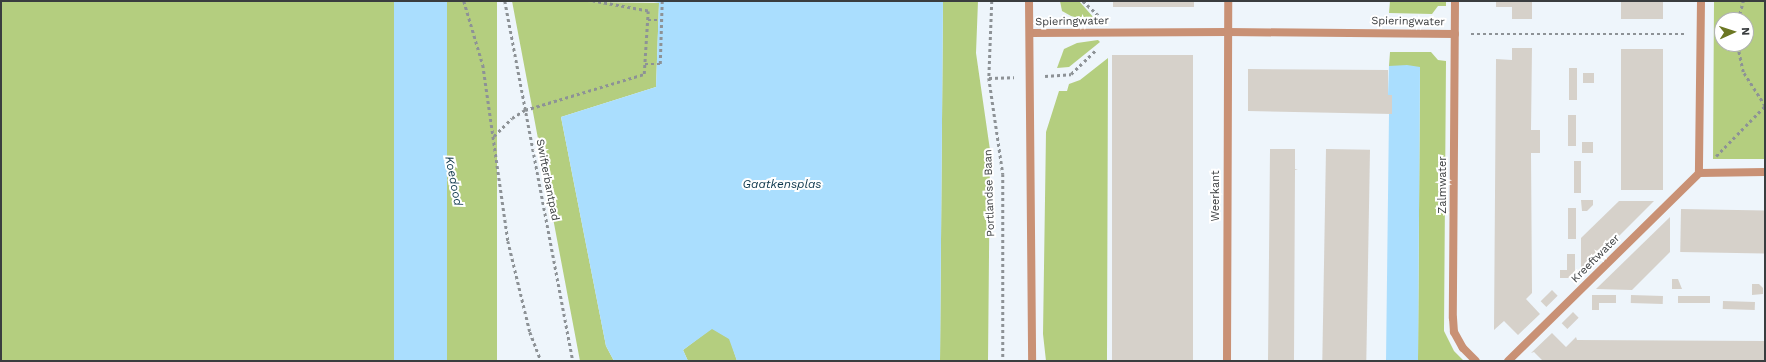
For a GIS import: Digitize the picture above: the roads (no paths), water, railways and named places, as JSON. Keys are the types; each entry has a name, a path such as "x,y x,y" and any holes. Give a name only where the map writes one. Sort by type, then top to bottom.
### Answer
{"street":[{"path":"1029,1 1031,77 1032,361"},
{"name":"Weerkant","path":"1227,361 1228,1"},
{"name":"Zalmwater","path":"1455,1 1453,318 1454,332 1463,348 1476,361"},
{"path":"1701,1 1699,173 1765,172"},
{"name":"Spieringwater","path":"1030,33 1228,32 1455,34"},
{"name":"Kreeftwater","path":"1508,361 1699,173"}],"water":[{"path":"394,1 447,1 447,361 394,361"},
{"name":"Gaatkensplas","path":"648,1 943,1 940,361 737,361 729,339 712,329 683,350 688,361 614,361 606,346 561,117 656,87 659,3"},
{"path":"1407,65 1420,67 1418,361 1386,361 1389,114 1392,114 1388,95 1389,66"}],"water label":[{"name":"Koedood","path":"453,181"}]}
